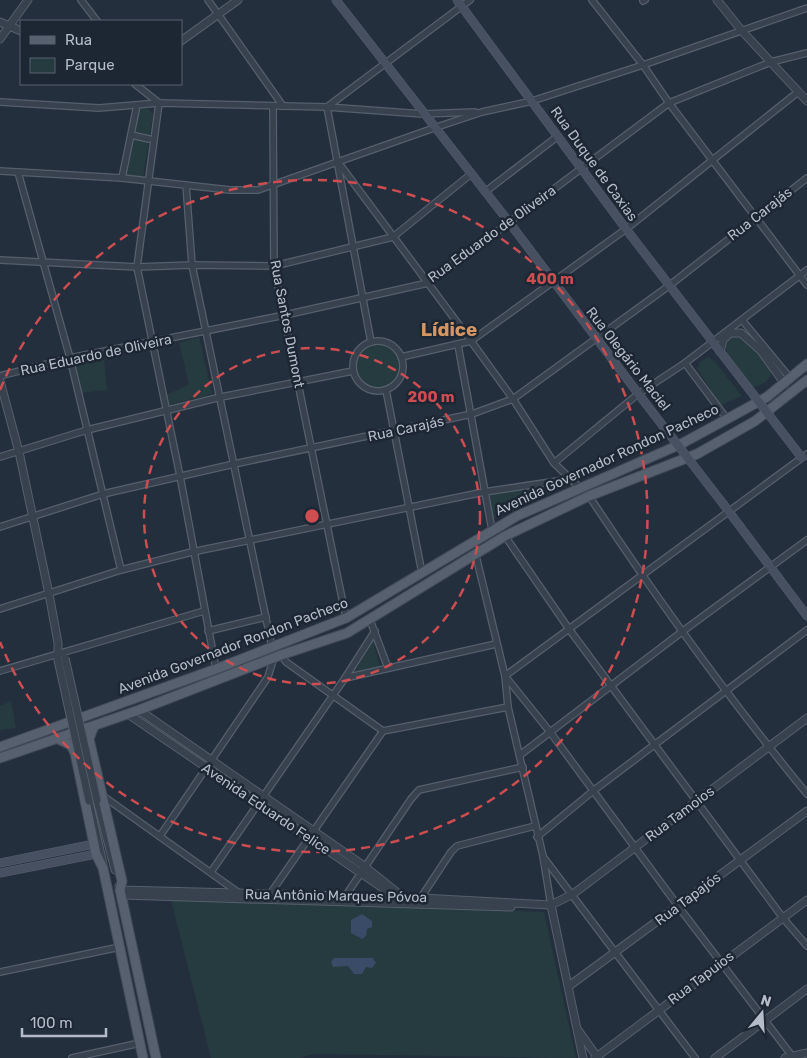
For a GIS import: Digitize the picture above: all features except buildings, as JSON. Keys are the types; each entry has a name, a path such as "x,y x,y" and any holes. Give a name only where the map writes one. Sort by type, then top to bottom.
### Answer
{"main road":[{"name":"Rua Olegário Maciel","path":"336,0 509,222 595,339 807,616"},
{"name":"Rua Duque de Caxias","path":"460,3 626,229 712,342 805,458"},
{"name":"Avenida Governador Rondon Pacheco","path":"0,747 216,669 346,618 517,516 681,444 727,419 788,382 807,364"},
{"name":"Avenida Governador Rondon Pacheco","path":"0,758 139,710 277,656 347,633 506,536 589,496 697,454 755,420 807,380"},
{"path":"94,726 89,739 94,761 96,799 122,882 121,892 156,1058"},
{"path":"58,739 73,748 96,854 103,868 143,1058"},
{"path":"77,764 84,755 94,761"},
{"path":"0,863 94,844"},
{"path":"0,873 96,854"}],"street":[{"path":"0,39 28,0"},
{"path":"81,0 96,20"},
{"path":"208,0 284,106"},
{"path":"182,40 238,0"},
{"path":"328,108 460,3 470,0"},
{"path":"592,0 643,65 754,218 807,285"},
{"path":"717,0 742,31 807,101"},
{"path":"0,171 122,178 258,190 337,160 482,112 532,101 807,8"},
{"path":"0,22 20,31"},
{"name":"Rua Eduardo de Oliveira","path":"0,376 70,358 285,315 428,283 669,103 771,62 807,54"},
{"path":"136,85 159,103"},
{"path":"401,357 471,341 626,229 798,92"},
{"path":"0,102 99,108 159,103 284,106 423,114 482,112"},
{"path":"159,103 147,181 137,267 180,476 192,552 216,669"},
{"path":"122,178 137,105"},
{"name":"Rua Santos Dumont","path":"273,106 274,266 346,618"},
{"path":"328,108 372,342"},
{"path":"131,135 149,139"},
{"path":"485,192 558,136"},
{"path":"337,160 513,399 554,462 581,489"},
{"path":"18,172 70,358 121,570"},
{"path":"0,260 137,267 192,265 274,266 393,237 471,174"},
{"name":"Rua Carajás","path":"0,527 103,494 234,464 472,414 513,399 670,285 807,178"},
{"path":"186,185 192,265 272,647"},
{"path":"554,462 807,270"},
{"path":"742,320 788,382"},
{"path":"720,352 723,340 730,333 741,333 761,351 788,382"},
{"path":"379,341 392,346 401,357 402,374 396,384 386,390 369,389 362,385 353,371 355,356 364,345 372,342 379,341"},
{"path":"458,345 492,530"},
{"path":"685,363 727,419"},
{"path":"0,457 87,430 166,410 298,380 353,371"},
{"path":"0,381 19,452 61,657 96,799 103,868"},
{"path":"386,390 392,432 422,573"},
{"path":"505,676 642,575 726,508 805,458"},
{"path":"0,609 121,570 192,552 484,492 571,479"},
{"path":"589,496 642,575 726,692 807,794"},
{"path":"506,536 569,629 783,918 807,946"},
{"path":"520,755 683,631 807,540"},
{"path":"476,556 505,676 508,707 543,856 551,907 583,1058"},
{"path":"0,671 61,657 204,611"},
{"path":"208,631 266,617"},
{"path":"370,620 388,668"},
{"path":"537,837 593,791 807,630"},
{"path":"211,872 346,678 375,631"},
{"path":"346,678 496,644"},
{"path":"160,836 268,677 277,656 383,731"},
{"path":"505,676 550,732 678,906 766,1020 789,1057 807,1053"},
{"path":"270,894 383,731 508,707"},
{"name":"Avenida Eduardo Felice","path":"139,710 264,796 406,902"},
{"name":"Avenida Eduardo Felice","path":"128,714 259,804 362,870"},
{"name":"Rua Tamoios","path":"551,907 573,894 807,718"},
{"path":"168,742 173,734"},
{"path":"343,900 419,790 522,767"},
{"path":"96,799 160,836 239,893 231,899"},
{"name":"Rua Tapajós","path":"569,986 807,811"},
{"path":"406,902 421,898 451,852 457,846 535,826"},
{"path":"543,856 695,1058"},
{"name":"Rua Antônio Marques Póvoa","path":"121,892 270,894 343,900"},
{"name":"Rua Antônio Marques Póvoa","path":"121,892 231,899 343,900 551,907"},
{"name":"Rua Antônio Marques Póvoa","path":"406,902 421,898 551,907"},
{"name":"Rua Tapuios","path":"597,1058 659,1009 807,900"},
{"path":"0,972 120,947"},
{"path":"715,1058 807,989"},
{"path":"576,1027 597,1058"},
{"path":"72,1058 140,1043"}],"green space":[{"path":"142,108 148,109 153,114 143,178 124,176 138,110"},
{"path":"740,334 750,341 772,370 768,380 760,385 753,387 727,353 726,346 733,335"},
{"path":"199,337 212,394 169,405 167,395 189,384 179,343"},
{"path":"373,342 383,342 395,349 402,361 402,371 395,383 383,390 373,390 365,386 358,379 354,371 354,361 358,353 365,346"},
{"path":"708,357 715,362 742,396 721,405 718,402 697,368 700,362"},
{"path":"104,360 107,390 81,393 76,365"},
{"path":"571,479 575,482 490,520 484,492"},
{"path":"373,641 380,666 354,673"},
{"path":"11,701 16,728 0,730 0,706"},
{"path":"171,900 544,912 576,1058 314,1054 298,1058 211,1058"}],"water":[{"path":"362,914 372,921 372,927 367,929 366,936 362,939 351,933 351,920"},
{"path":"334,958 373,958 376,963 372,968 366,967 362,974 354,974 348,966 333,967 331,962"}],"district":[{"name":"Lídice","path":"449,329"}]}
